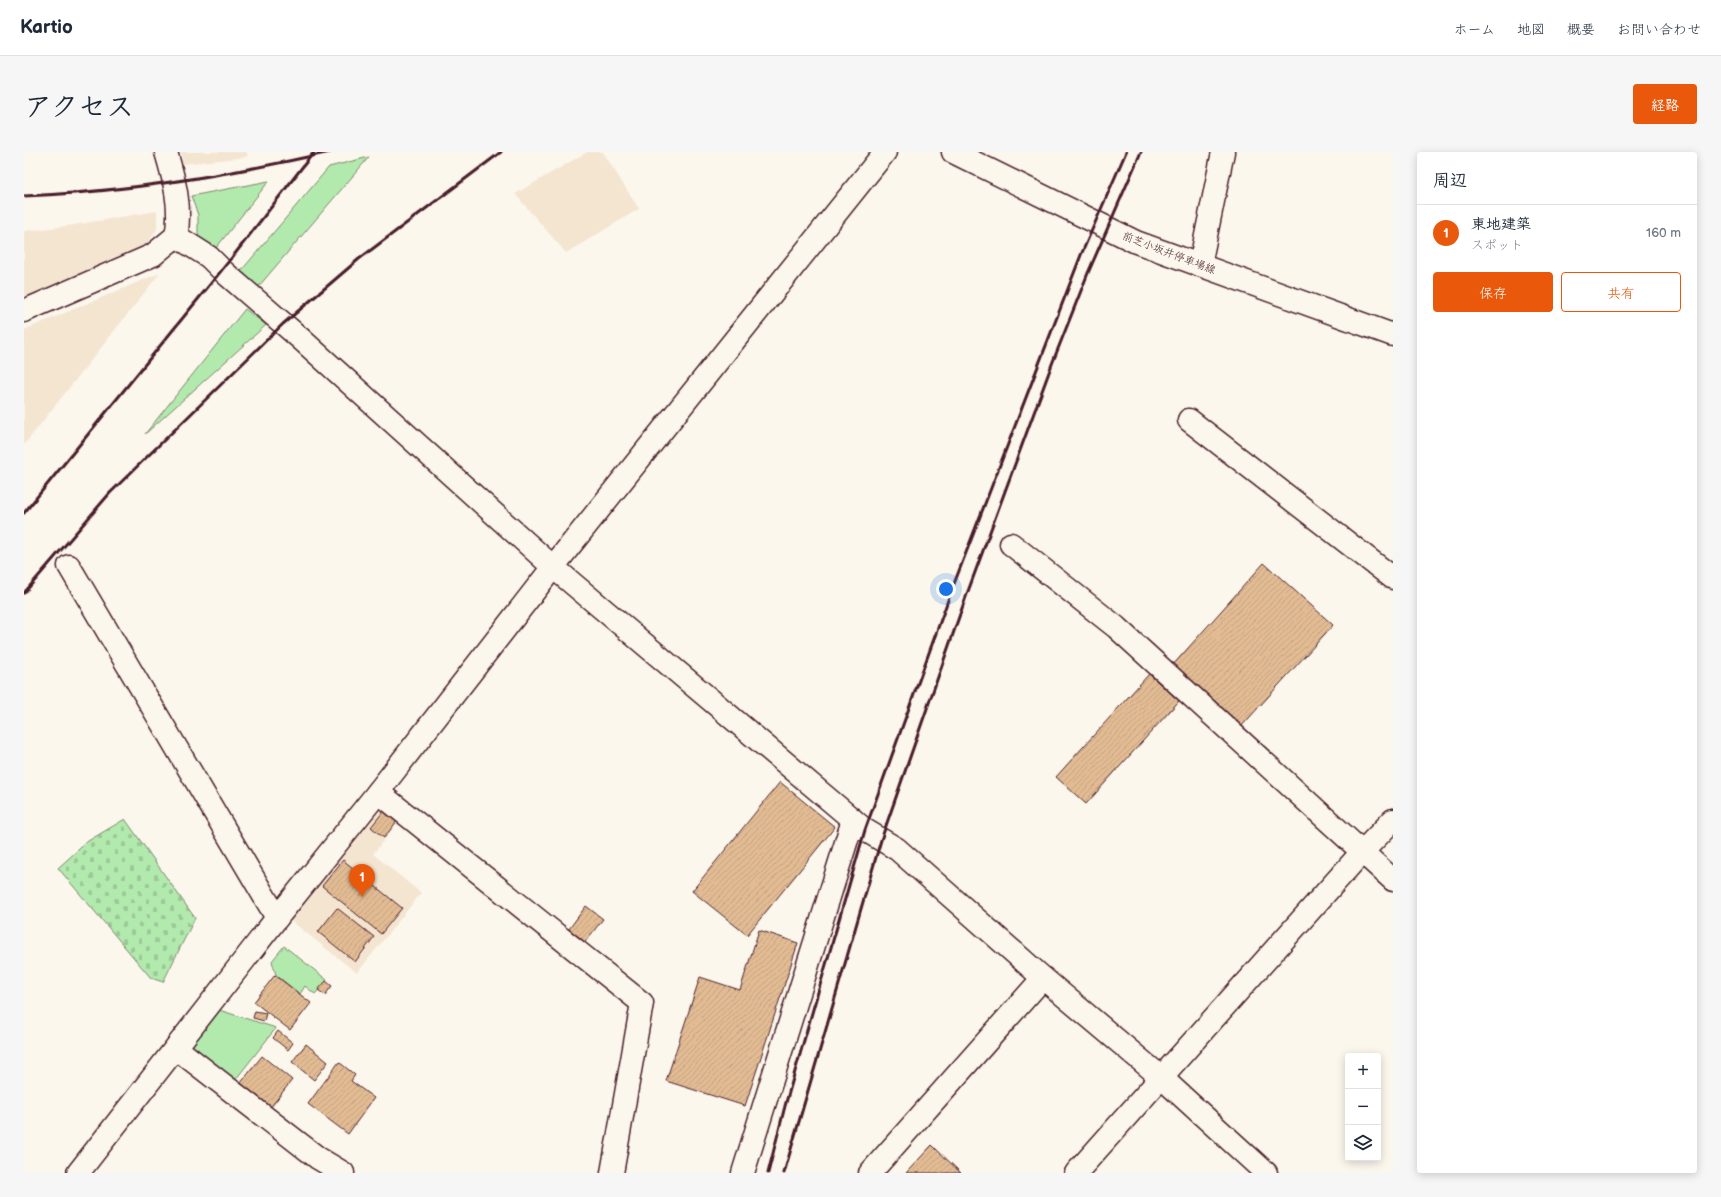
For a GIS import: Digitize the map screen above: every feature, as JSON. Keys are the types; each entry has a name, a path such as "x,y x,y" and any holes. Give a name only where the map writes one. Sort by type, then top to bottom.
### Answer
{"street":[{"path":"24,311 154,255 176,236 178,214 175,182 166,152"},
{"path":"78,1173 553,567 884,152"},
{"name":"前芝小坂井停車場線","path":"953,152 1136,242 1393,334"},
{"path":"1200,265 1224,152"},
{"path":"176,236 209,256 225,273 301,339 553,567 865,830 897,849 1042,978 1162,1078 1266,1173"},
{"path":"1189,420 1393,578"},
{"path":"1011,544 1116,627 1393,880"},
{"path":"70,566 277,918"},
{"path":"378,792 642,1004 612,1173"},
{"path":"743,1173 853,820"},
{"path":"1076,1173 1362,852 1393,820"},
{"path":"870,1173 1042,978"},
{"path":"176,1048 318,1158 343,1173"}],"shaded area":[{"path":"181,152 247,152 247,157 183,164"},
{"path":"587,152 603,152 639,209 566,253 515,194"},
{"path":"157,211 157,229 147,245 24,298 24,231 68,226"},
{"path":"160,273 24,445 24,330"},
{"path":"384,803 402,817 373,854 421,893 357,973 290,920"}],"green space":[{"path":"369,157 253,293 235,278 329,167"},
{"path":"269,181 212,253 198,239 198,215 191,196"},
{"path":"245,309 266,325 145,434"},
{"path":"125,819 195,918 163,982 151,978 58,868 88,841"},
{"path":"284,946 327,980 315,994 305,986 300,994 276,975 272,961"},
{"path":"219,1010 276,1028 232,1084 188,1049"}],"building":[{"path":"1264,563 1333,625 1240,728 1172,666"},
{"path":"1149,674 1179,701 1086,804 1056,777"},
{"path":"780,782 835,827 747,935 692,891"},
{"path":"387,807 400,817 384,838 371,827"},
{"path":"343,860 402,908 381,934 322,886"},
{"path":"586,906 603,919 585,942 569,929"},
{"path":"337,908 374,937 355,962 318,932"},
{"path":"759,930 798,943 745,1106 666,1081 700,977 740,990"},
{"path":"275,975 311,1003 290,1030 254,1002"},
{"path":"326,981 332,986 325,995 318,990"},
{"path":"255,1011 266,1013 264,1021 253,1018"},
{"path":"278,1031 293,1043 288,1050 273,1038"},
{"path":"306,1044 328,1062 314,1080 292,1062"},
{"path":"262,1056 292,1080 271,1107 240,1084"},
{"path":"339,1062 355,1075 351,1081 374,1098 348,1134 308,1104"},
{"path":"932,1145 961,1173 906,1173"}],"railway":[{"path":"24,513 234,255 314,152"},
{"path":"24,196 101,191 178,181 254,168 330,152"},
{"path":"24,593 110,493 283,324 359,259 501,152"},
{"path":"768,1173 785,1106 865,830 952,589 1081,255 1126,152"},
{"path":"784,1173 881,840 967,594 1052,364 1088,273 1141,152"}],"place":[{"name":"東地建築","path":"362,897"}]}
